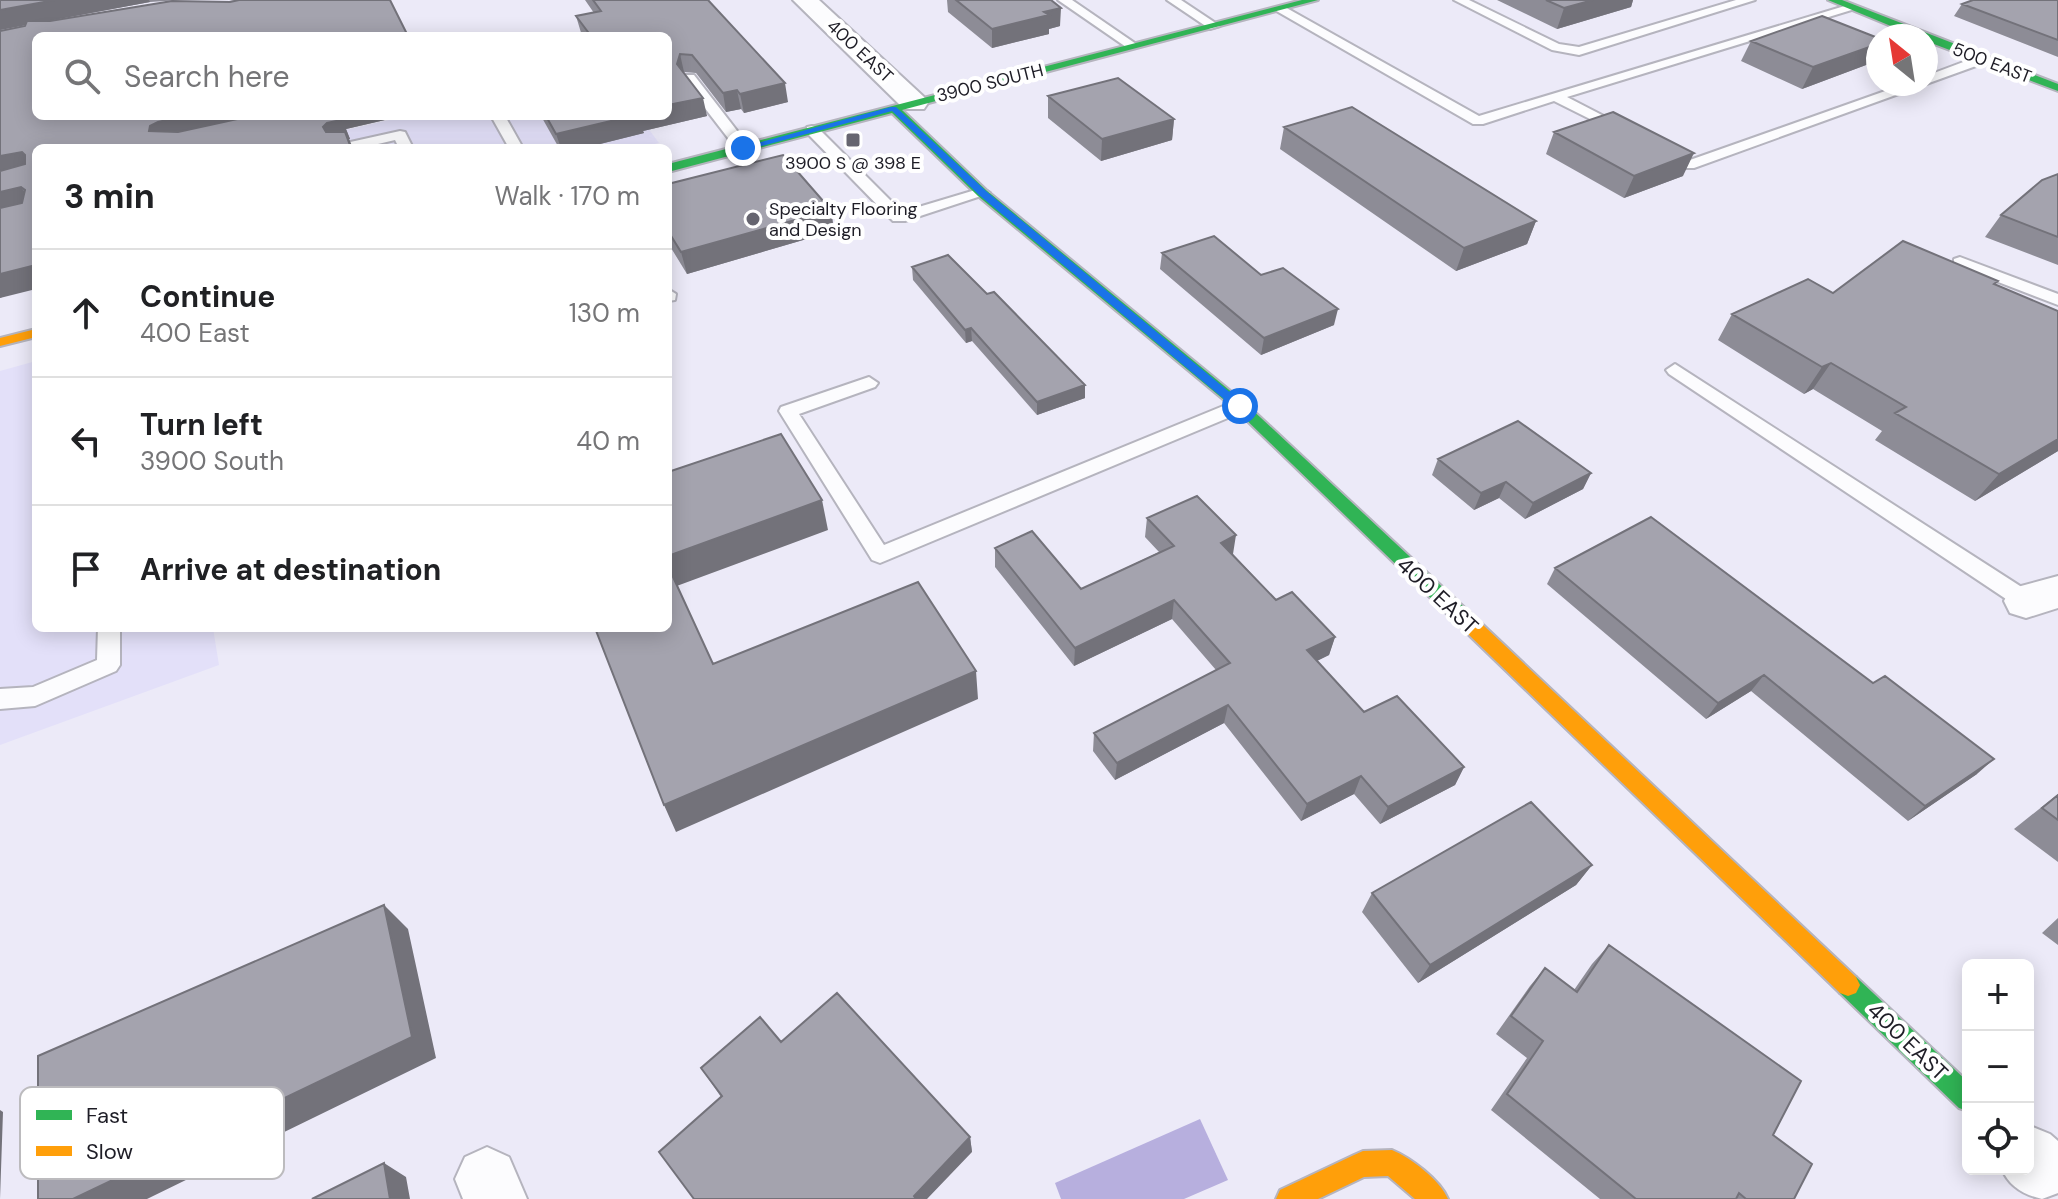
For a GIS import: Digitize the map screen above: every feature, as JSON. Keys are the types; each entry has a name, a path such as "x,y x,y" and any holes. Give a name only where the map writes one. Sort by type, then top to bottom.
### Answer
{"street":[{"name":"400 EAST","path":"805,0 982,193 1240,406 1962,1093"},
{"name":"3900 SOUTH","path":"672,167 1313,0"},
{"name":"500 EAST","path":"1833,0 1894,24"},
{"name":"500 EAST","path":"1938,41 2058,88"},
{"path":"1,347 32,335"},
{"path":"1289,1199 1363,1164 1392,1163 1435,1199"}],"lane":[{"path":"1064,0 1133,46"},
{"path":"1173,0 1214,26"},
{"path":"1460,0 1556,47 1579,51 1749,0"},
{"path":"1279,9 1478,121 1852,8"},
{"path":"1938,76 1982,59"},
{"path":"689,78 743,148"},
{"path":"1555,96 1689,165 1884,96"},
{"path":"500,120 514,144"},
{"path":"812,130 899,218 982,193"},
{"path":"360,144 400,135 404,144"},
{"path":"1960,262 2058,300"},
{"path":"1675,370 2042,596"},
{"path":"869,383 788,411 880,555 1240,406"},
{"path":"0,699 35,696 108,665 109,632"}],"shaded area":[{"path":"390,120 642,120 659,143 655,144 284,144"},
{"path":"32,362 32,632 214,632 219,665 0,745 0,371"},
{"path":"1200,1119 1228,1180 1184,1199 1061,1199 1055,1183"}],"building":[{"path":"0,0 55,0 0,10"},
{"path":"390,0 406,32 32,32 32,120 167,120 150,126 149,131 178,132 233,120 341,120 323,127 326,132 345,132 350,144 32,144 32,266 0,274 0,208 22,203 25,190 21,187 0,192 0,171 25,164 25,155 22,152 0,156 0,31 25,26 27,21 50,21 172,1"},
{"path":"593,0 708,0 785,83 740,94 737,90 723,93 692,55 680,54 677,64 703,98 672,104 672,32 588,32 576,16 601,11"},
{"path":"956,0 1051,0 1061,8 1044,12 1049,15 992,29"},
{"path":"1546,0 1593,0 1564,8"},
{"path":"1973,0 2058,0 2058,40 1962,4"},
{"path":"1822,16 1866,33 1866,48 1813,67 1751,41"},
{"path":"1118,78 1174,119 1102,139 1048,96"},
{"path":"1352,107 1536,221 1464,248 1284,127"},
{"path":"1613,112 1694,153 1634,176 1554,132"},
{"path":"548,120 615,120 556,134"},
{"path":"783,155 831,210 681,252 672,237 672,183"},
{"path":"2058,174 2058,237 2001,215 2042,180"},
{"path":"1214,236 1261,275 1283,268 1338,309 1264,338 1162,253"},
{"path":"1903,241 1998,281 1994,284 2058,311 2058,439 1999,474 1895,413 1906,407 1831,363 1822,367 1732,314 1808,279 1833,293"},
{"path":"948,255 987,294 994,292 1085,385 1037,402 971,328 965,330 912,267"},
{"path":"1518,421 1591,473 1533,503 1506,482 1481,493 1438,459"},
{"path":"781,434 822,500 672,555 672,471"},
{"path":"1197,496 1236,535 1221,543 1276,600 1292,592 1335,637 1307,650 1364,712 1397,696 1464,767 1388,807 1361,776 1307,804 1228,705 1117,763 1094,733 1230,663 1174,600 1075,648 995,548 1032,531 1081,589 1174,546 1147,518"},
{"path":"1651,517 1873,683 1885,676 1994,759 1925,806 1764,675 1718,703 1555,568"},
{"path":"672,575 713,664 918,582 976,671 664,805 597,632 672,632"},
{"path":"2058,795 2058,820 2042,808"},
{"path":"1531,802 1592,865 1430,965 1372,893"},
{"path":"384,905 412,1037 284,1098 284,1087 38,1087 38,1056"},
{"path":"1609,945 1801,1081 1773,1135 1812,1164 1794,1199 1746,1199 1739,1193 1736,1199 1636,1199 1507,1094 1543,1041 1511,1016 1545,968 1577,992"},
{"path":"837,993 970,1137 914,1196 916,1199 694,1199 659,1152 722,1096 701,1068 760,1017 781,1042"},
{"path":"384,1163 390,1199 312,1199"},
{"path":"38,1179 115,1179 73,1199 38,1199"}],"traffic: fast":[{"path":"672,167 1313,0"},
{"path":"1833,0 1894,24"},
{"path":"1938,42 2058,88"},
{"path":"893,108 982,193 1240,406 1475,629"},
{"path":"1848,985 1962,1093"}],"traffic: slow":[{"path":"0,342 32,334"},
{"path":"1475,629 1848,985"},
{"path":"1289,1199 1363,1164 1392,1163 1435,1199"}],"place":[{"name":"3900 S @ 398 E","path":"853,140"},
{"name":"Specialty Flooring and Design","path":"753,219"}],"route":[{"path":"743,148 893,108 982,193 1240,406"}]}
